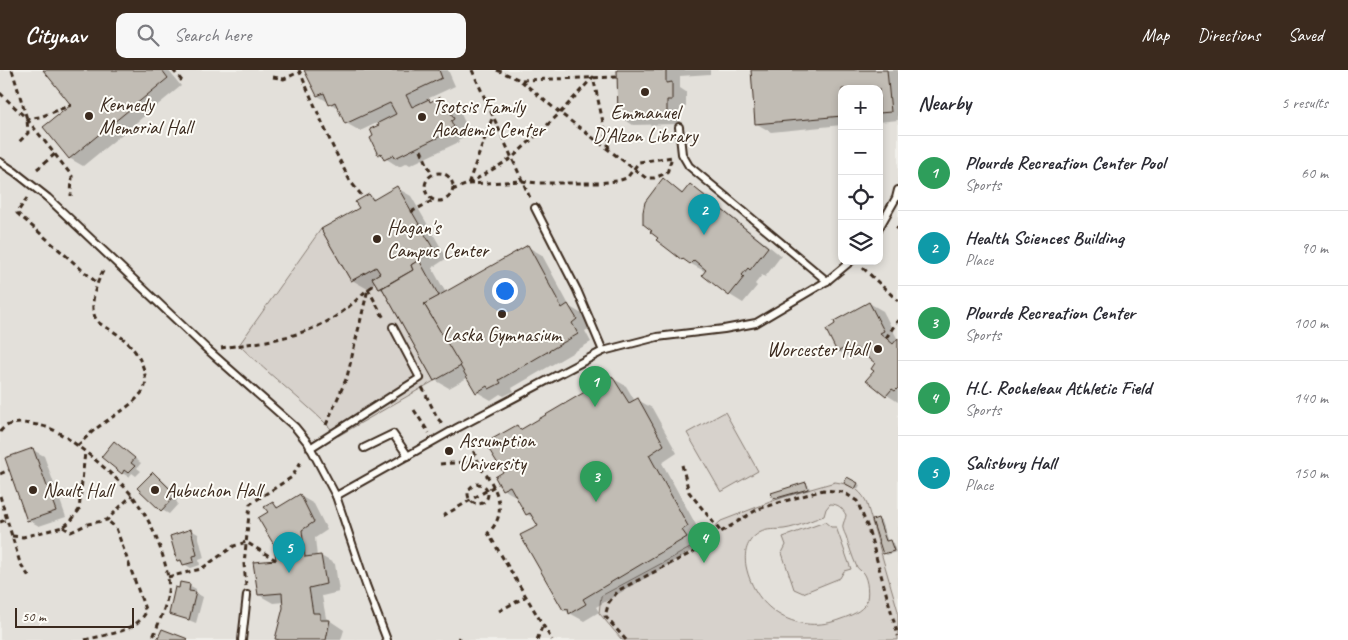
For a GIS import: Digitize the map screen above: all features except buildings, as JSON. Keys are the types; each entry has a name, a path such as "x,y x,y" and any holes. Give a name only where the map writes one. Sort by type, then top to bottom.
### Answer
{"lane":[{"path":"679,127 682,154 689,166 827,281"},
{"path":"0,162 48,198 208,350 296,427 310,448 336,496 387,640"},
{"path":"883,221 896,198 898,190"},
{"path":"535,208 578,290 603,351"},
{"path":"336,496 603,351 657,337 756,323 827,281 846,265"},
{"path":"310,448 420,378 393,327"},
{"path":"364,448 393,434 408,456"},
{"path":"242,640 246,595"}],"path":[{"path":"12,70 27,119 28,133 19,142"},
{"path":"174,70 182,81"},
{"path":"472,70 535,208"},
{"path":"468,184 522,181 546,183 617,182 627,178 634,169 639,162 672,157 667,173 654,178 646,178 634,169 560,113 520,80 497,70"},
{"path":"273,77 284,79 299,71 350,181 363,197"},
{"path":"452,190 449,178 441,173 432,175 426,181 425,190 430,198 438,201 447,198 452,190 468,184 512,158 560,113 593,77"},
{"path":"593,77 609,150"},
{"path":"520,80 617,77"},
{"path":"0,93 27,119 72,176 71,196"},
{"path":"27,119 40,117 71,105"},
{"path":"468,184 493,116"},
{"path":"421,150 432,175"},
{"path":"37,170 55,154"},
{"path":"27,198 18,214 96,282"},
{"path":"411,212 434,200"},
{"path":"863,268 898,301"},
{"path":"77,446 96,429 126,408 144,388 146,379 142,364 133,347 122,337 98,322 94,313 93,304 96,282 102,271"},
{"path":"208,350 272,340 303,332 339,315 376,284"},
{"path":"322,431 327,424 347,377 368,289"},
{"path":"886,338 898,320"},
{"path":"414,410 429,434"},
{"path":"0,432 3,428 15,423 33,424 50,428 67,437 132,495 155,535 168,577 167,598 152,640"},
{"path":"469,443 499,500 501,510 499,518 488,533 552,640"},
{"path":"12,536 23,537 71,522 79,510 85,452"},
{"path":"246,595 244,564 250,504 292,477 302,460"},
{"path":"440,464 465,462 480,467"},
{"path":"682,465 689,492 721,532"},
{"path":"0,474 10,470"},
{"path":"479,484 487,490 488,496 484,502 476,504 470,500 468,491 473,486 479,484"},
{"path":"443,516 498,484"},
{"path":"626,640 605,616 609,602 619,590 693,552 721,532 758,510 823,490 843,492 857,501 868,528 898,636"},
{"path":"63,526 71,532 88,524 107,520 132,495"},
{"path":"0,496 20,563 30,578"},
{"path":"0,522 6,520"},
{"path":"86,640 133,627 142,620 146,612 116,528 107,520"},
{"path":"168,577 201,569 234,546 246,542 276,560"},
{"path":"499,611 525,596"},
{"path":"538,640 542,626"}],"shaded area":[{"name":"Assumption University","path":"0,70 898,70 898,640 0,640"},
{"path":"321,229 351,281 376,267 380,273 372,278 379,289 382,288 434,381 338,436 239,345"},
{"path":"725,412 758,471 721,492 687,433"},
{"path":"835,482 853,487 860,493 866,501 898,611 898,640 622,640 599,613 601,596 692,547 721,521 783,497","holes":["830,504 840,507 846,515 843,529 857,566 866,580 867,600 859,611 841,619 810,624 795,622 781,616 759,596 751,582 746,566 745,556 747,548 751,540 762,531 789,528 824,516"]},
{"path":"825,522 831,527 836,527 851,569 844,571 840,578 803,593 794,589 782,553 786,545 783,537"}],"place":[{"name":"Emmanuel D'Alzon Library","path":"645,92"},
{"name":"Kennedy Memorial Hall","path":"89,116"},
{"name":"Tsotsis Family Academic Center","path":"422,117"},
{"name":"Health Sciences Building","path":"704,235"},
{"name":"Hagan's Campus Center","path":"377,239"},
{"name":"Laska Gymnasium","path":"502,314"},
{"name":"Worcester Hall","path":"878,349"},
{"name":"Plourde Recreation Center Pool","path":"595,407"},
{"name":"Assumption University","path":"449,451"},
{"name":"Nault Hall","path":"33,490"},
{"name":"Aubuchon Hall","path":"155,490"},
{"name":"Plourde Recreation Center","path":"596,502"},
{"name":"H.L. Rocheleau Athletic Field","path":"704,563"},
{"name":"Salisbury Hall","path":"289,573"}]}
